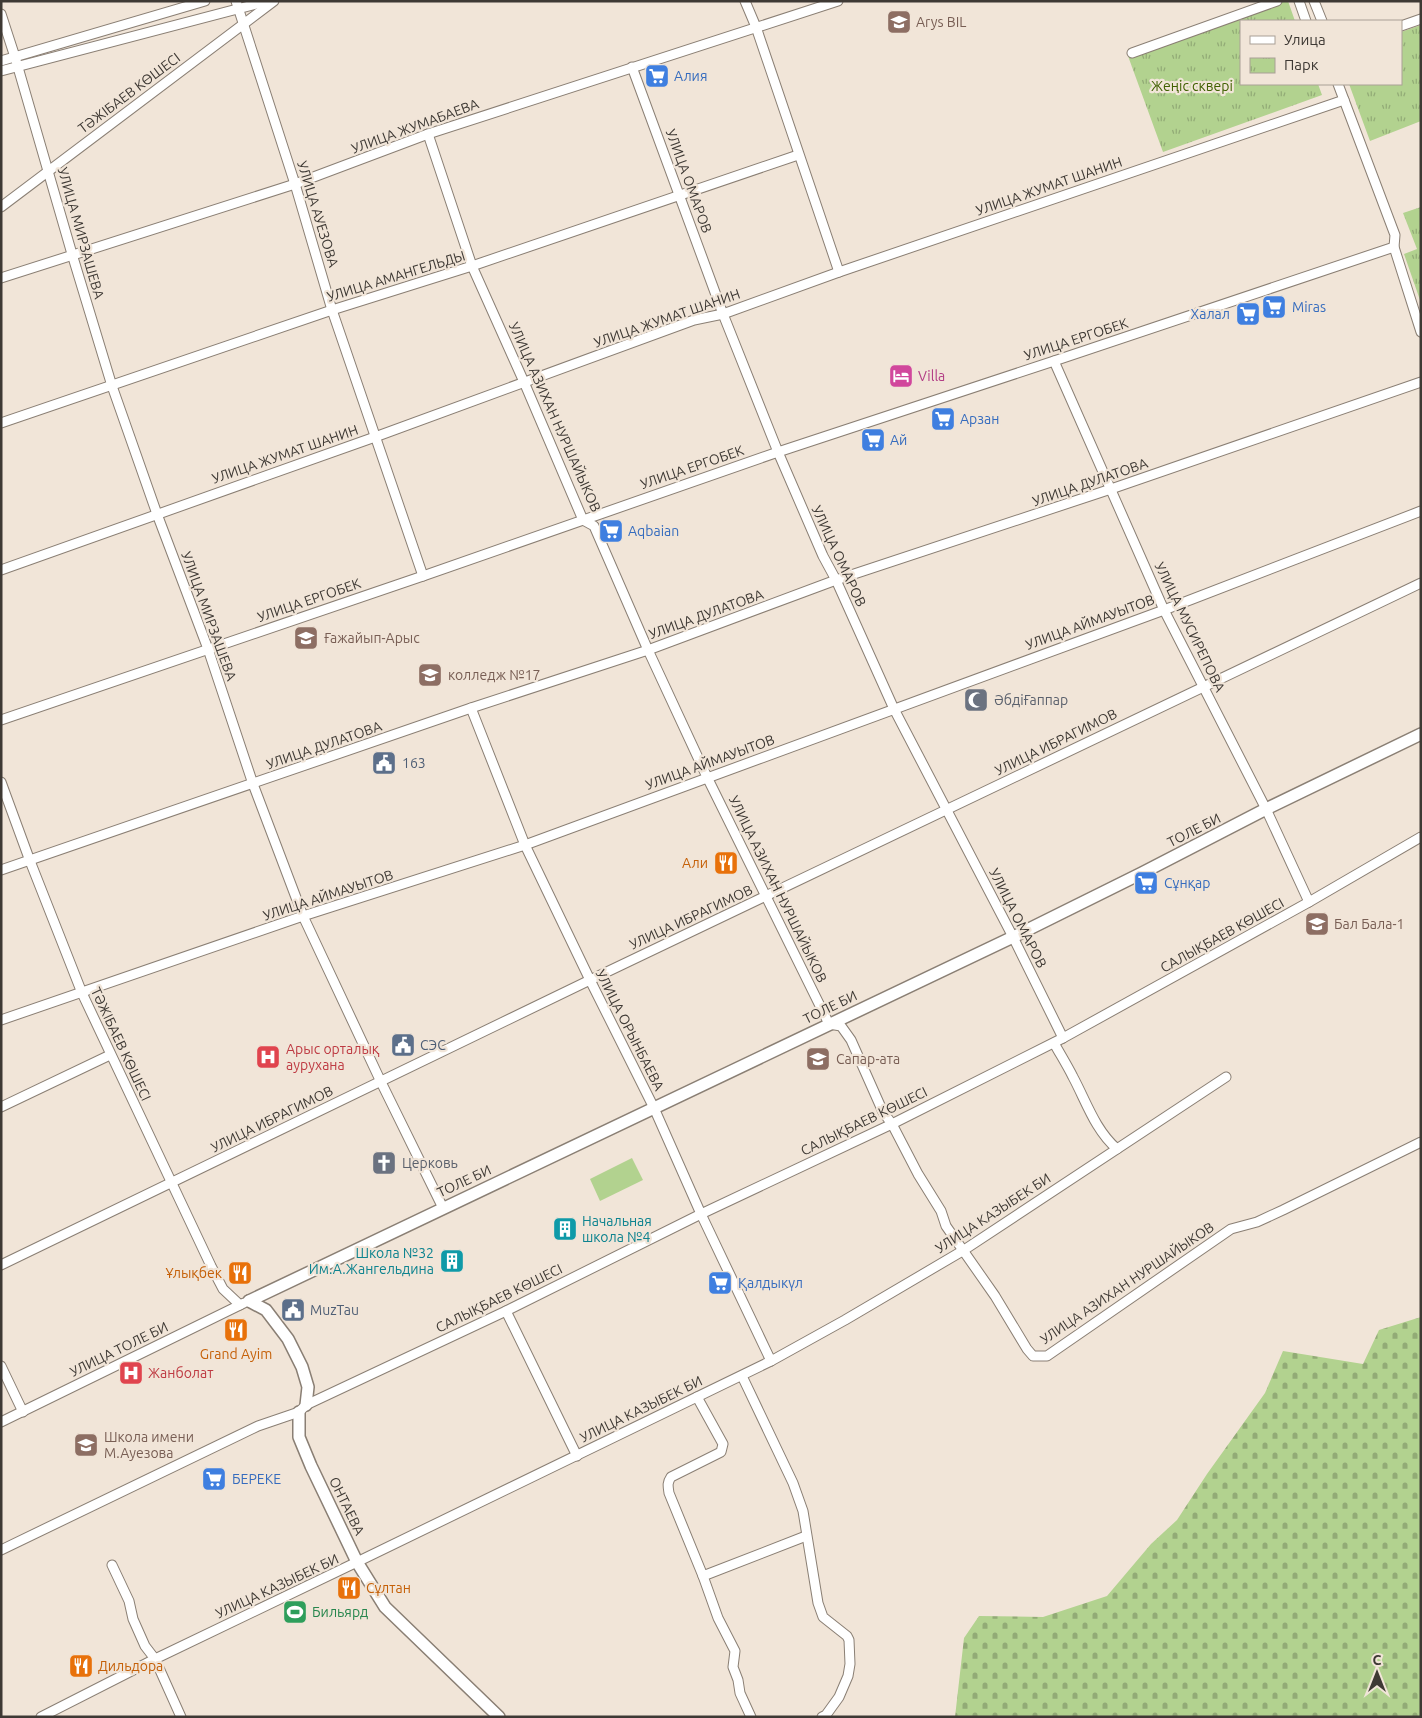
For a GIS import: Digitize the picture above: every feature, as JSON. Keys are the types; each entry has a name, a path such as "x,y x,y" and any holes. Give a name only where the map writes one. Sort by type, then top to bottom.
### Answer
{"main road":[{"name":"ТОЛЕ БИ","path":"245,1303 1013,936 1142,873 1266,809 1421,734"},
{"name":"ОНТАЕВА","path":"245,1303 266,1310 288,1339 302,1367 308,1387 302,1408 299,1437 310,1466 357,1562 385,1607 417,1640 499,1717"}],"street":[{"path":"1,61 205,1"},
{"name":"УЛИЦА АУЕЗОВА","path":"236,1 295,184 332,310 423,576"},
{"path":"1,71 268,1"},
{"name":"ТӘЖІБАЕВ КӨШЕСІ","path":"1,207 274,1"},
{"path":"745,1 756,27 839,272"},
{"name":"УЛИЦА ЖУМАБАЕВА","path":"1,278 295,184 428,134 838,1"},
{"path":"1132,53 1277,1"},
{"path":"1299,1 1306,20"},
{"path":"1314,1 1322,20"},
{"name":"УЛИЦА МИРЗАШЕВА","path":"1,14 16,57 112,386 157,514 208,649 253,784 303,916 443,1208"},
{"path":"1402,26 1421,19"},
{"name":"УЛИЦА ОМАРОВ","path":"632,67 723,314 778,452 823,556 836,580 894,709 1013,936 1063,1038"},
{"path":"1338,85 1395,235 1394,247 1421,332"},
{"name":"УЛИЦА ЖУМАТ ШАНИН","path":"1,570 375,437 694,320 723,314 839,272 1344,100"},
{"name":"УЛИЦА АЗИХАН НУРШАЙЫКОВ","path":"428,134 472,266 583,520 594,526 648,650 707,777 766,897 829,1024 841,1026 851,1040 883,1112 892,1124 918,1174 941,1211 946,1226 995,1296 1033,1356 1047,1356 1231,1229 1257,1222 1283,1210 1419,1142"},
{"name":"УЛИЦА АМАНГЕЛЬДЫ","path":"1,423 332,310 472,266 798,155"},
{"name":"УЛИЦА ЕРГОБЕК","path":"1,720 778,452 1394,247"},
{"name":"УЛИЦА МУСИРЕПОВА","path":"1054,361 1164,610 1266,809 1310,902"},
{"name":"УЛИЦА ДУЛАТОВА","path":"1,870 471,708 648,650 836,580 1111,490 1421,382"},
{"name":"УЛИЦА АЙМАУЫТОВ","path":"1,1020 303,916 525,845 1164,610 1421,511"},
{"name":"УЛИЦА ИБРАГИМОВ","path":"1,1265 590,980 1421,583"},
{"name":"УЛИЦА ОРЫНБАЕВА","path":"471,708 525,845 654,1108 701,1214 771,1361"},
{"name":"ТӘЖІБАЕВ КӨШЕСІ","path":"1,782 82,993 110,1055 223,1289 245,1303"},
{"name":"САЛЫҚБАЕВ КӨШЕСІ","path":"1,1550 258,1426 302,1408 506,1311 701,1214 892,1124 1054,1043 1310,902 1421,837"},
{"path":"1054,1043 1073,1077 1089,1112 1108,1142 1117,1149"},
{"path":"1,1107 110,1055"},
{"name":"УЛИЦА КАЗЫБЕК БИ","path":"41,1717 155,1659 771,1361 964,1250 1226,1077"},
{"name":"УЛИЦА ТОЛЕ БИ","path":"1,1422 245,1303"},
{"path":"506,1311 577,1456"},
{"path":"1,1366 22,1412"},
{"path":"742,1376 793,1482 804,1511 806,1536 818,1603 824,1617 847,1636 849,1640 850,1664 848,1676 840,1697 826,1715 822,1717"},
{"path":"698,1397 723,1448 721,1452 671,1478 668,1482 669,1493 718,1618 735,1651 733,1667 740,1692 751,1717"},
{"path":"703,1576 806,1536"},
{"path":"112,1565 129,1601 133,1618 144,1646 155,1659 181,1717"}],"green space":[{"name":"Жеңіс сквері","path":"1280,1 1288,1 1295,20 1240,20 1240,85 1318,85 1322,95 1163,152 1128,56"},
{"path":"1421,25 1421,121 1370,141 1349,85 1402,85 1402,32"},
{"path":"1421,207 1421,303 1404,254 1417,249 1403,213"},
{"path":"632,1158 643,1180 600,1201 590,1179"},
{"path":"1421,1317 1421,1717 955,1717 964,1638 979,1616 1043,1617 1107,1596 1151,1544 1177,1520 1207,1474 1265,1393 1283,1351 1363,1364 1379,1330"}],"place":[{"name":"Arys BIL","path":"899,22"},
{"name":"Алия","path":"657,76"},
{"name":"Miras","path":"1274,307"},
{"name":"Халал","path":"1248,314"},
{"name":"Villa","path":"901,376"},
{"name":"Арзан","path":"943,419"},
{"name":"Ай","path":"873,440"},
{"name":"Aqbaian","path":"611,531"},
{"name":"Ғажайып-Арыс","path":"306,638"},
{"name":"колледж №17","path":"430,675"},
{"name":"ӘбдіҒаппар","path":"976,700"},
{"name":"163","path":"384,763"},
{"name":"Али","path":"726,863"},
{"name":"Cұнқар","path":"1146,883"},
{"name":"Бал Бала-1","path":"1317,924"},
{"name":"СЭС","path":"403,1045"},
{"name":"Арыс орталық аурухана","path":"268,1057"},
{"name":"Сапар-ата","path":"818,1059"},
{"name":"Церковь","path":"384,1163"},
{"name":"Начальная школа №4","path":"565,1229"},
{"name":"Школа №32 Им.А.Жангельдина","path":"452,1261"},
{"name":"Ұлықбек","path":"240,1273"},
{"name":"Қалдыкүл","path":"720,1283"},
{"name":"MuzTau","path":"293,1310"},
{"name":"Grand Ayim","path":"236,1330"},
{"name":"Жанболат","path":"131,1373"},
{"name":"Школа имени М.Ауезова","path":"86,1445"},
{"name":"БЕРЕКЕ","path":"214,1479"},
{"name":"Сұлтан","path":"349,1588"},
{"name":"Бильярд","path":"295,1612"},
{"name":"Дильдора","path":"81,1666"}]}
